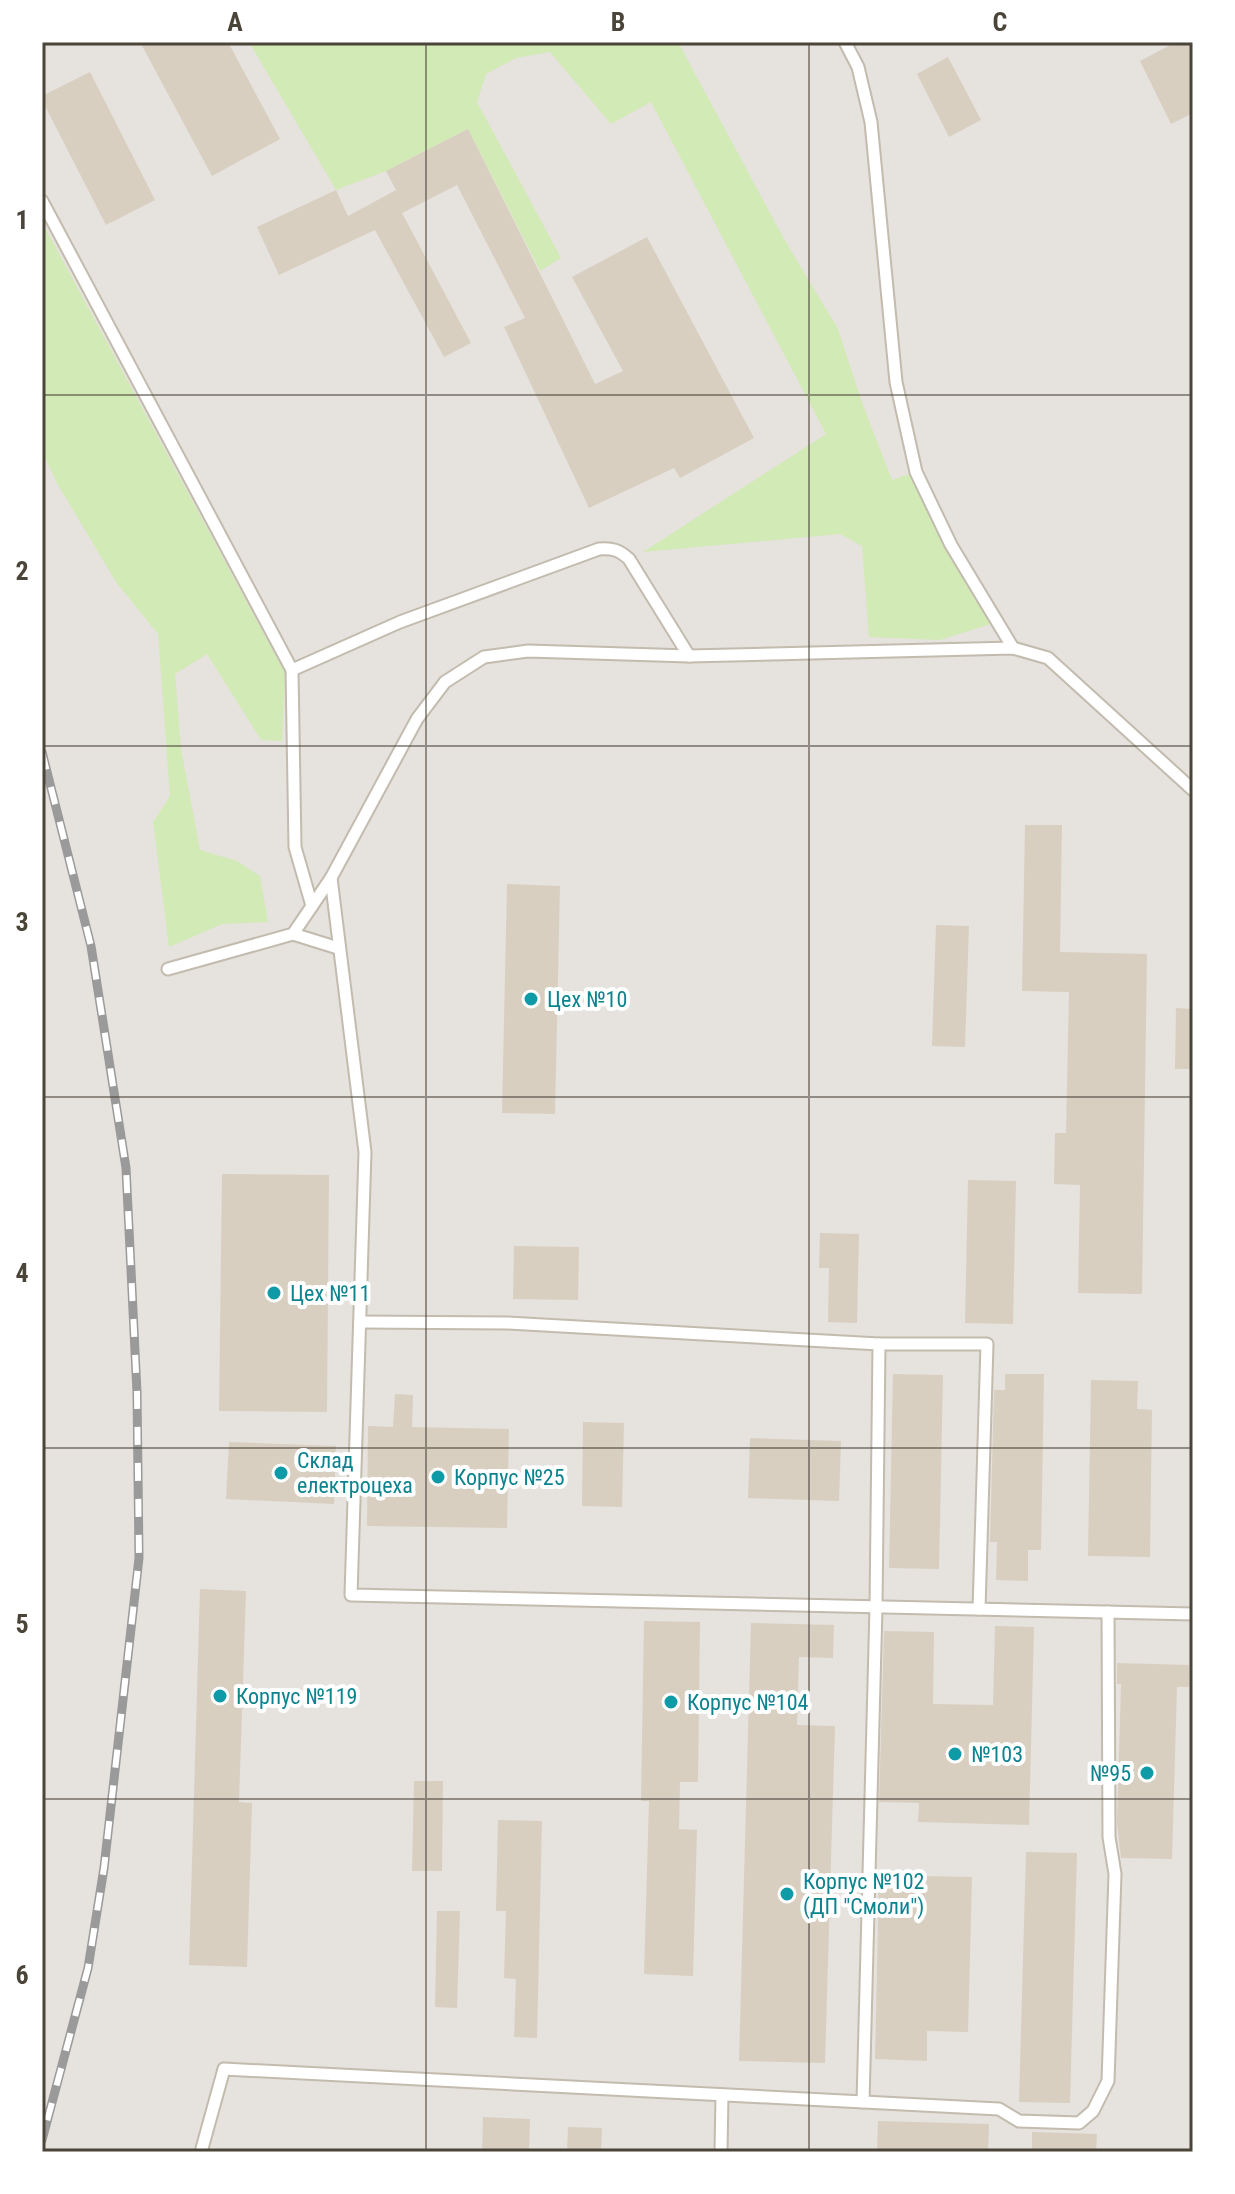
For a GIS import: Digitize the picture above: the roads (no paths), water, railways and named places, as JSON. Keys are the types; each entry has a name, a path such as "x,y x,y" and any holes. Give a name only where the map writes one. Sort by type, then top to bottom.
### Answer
{"lane":[{"path":"845,42 858,67 871,122 896,382 916,472 951,545 1013,648"},
{"path":"42,201 292,670 295,847 312,906"},
{"path":"292,670 400,622 599,549 620,551 629,559 689,656"},
{"path":"293,934 331,878 417,719 445,682 484,657 528,651 689,656 1013,648 1048,658 1193,790"},
{"path":"331,878 365,1152 351,1595 1193,1614"},
{"path":"168,969 293,934 338,948"},
{"path":"360,1322 507,1323 879,1344 987,1344 979,1609"},
{"path":"863,2102 876,1607 879,1344"},
{"path":"201,2152 224,2069 999,2109 1019,2121 1079,2123 1093,2111 1108,2081 1115,1874 1109,1837 1108,1612"},
{"path":"721,2152 722,2095"}],"railway":[{"path":"42,752 91,946 126,1168 137,1392 139,1558 104,1868 88,1968 42,2140"}],"place":[{"name":"Цех №10","path":"531,999"},
{"name":"Цех №11","path":"274,1293"},
{"name":"Склад електроцеха","path":"281,1473"},
{"name":"Корпус №25","path":"438,1477"},
{"name":"Корпус №119","path":"220,1696"},
{"name":"Корпус №104","path":"671,1702"},
{"name":"№103","path":"955,1754"},
{"name":"№95","path":"1147,1773"},
{"name":"Корпус №102 (ДП \"Смоли\")","path":"787,1894"}]}
